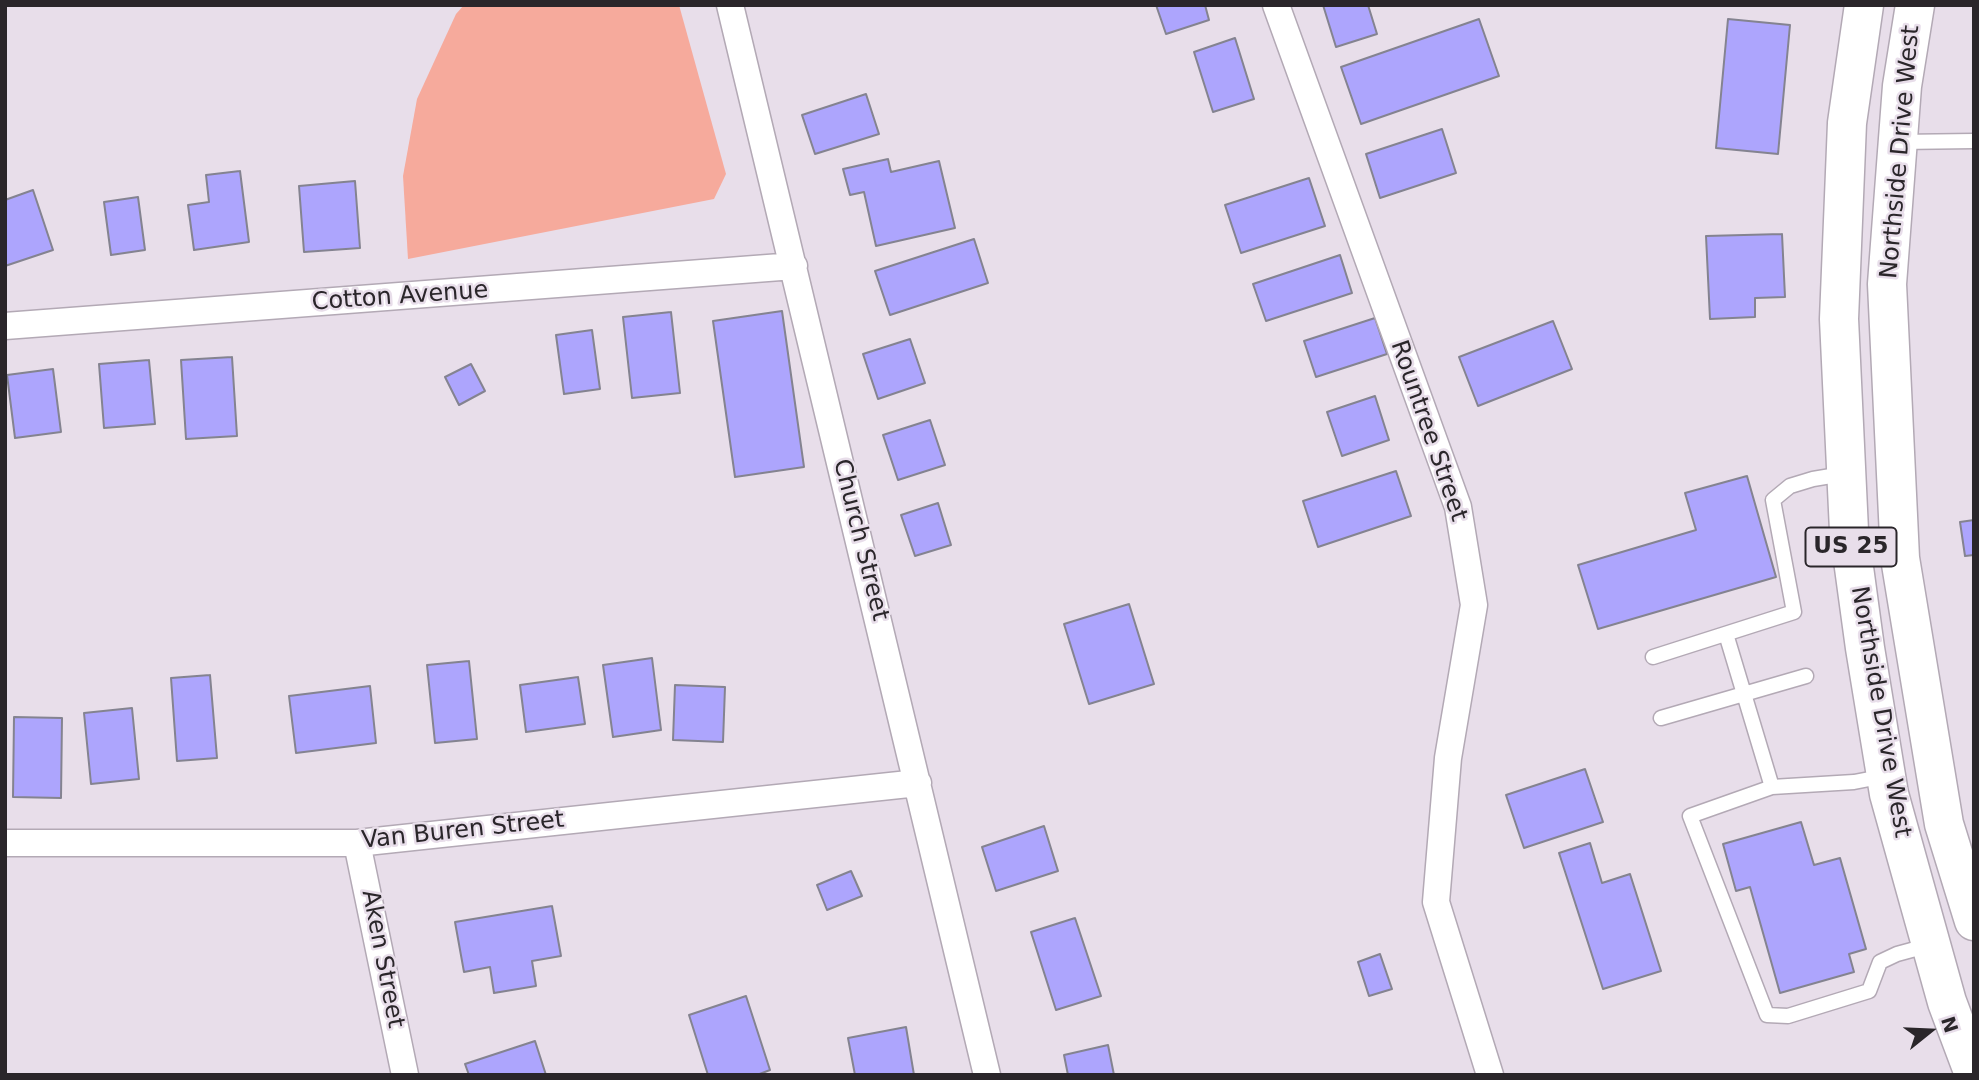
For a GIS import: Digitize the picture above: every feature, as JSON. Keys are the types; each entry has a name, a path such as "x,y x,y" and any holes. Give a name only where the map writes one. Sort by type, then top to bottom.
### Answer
{"main road":[{"name":"Northside Drive West","path":"1864,5 1847,123 1839,319 1849,531 1886,776 1947,1002 1974,1074"},
{"name":"Northside Drive West","path":"1915,5 1902,86 1887,284 1900,558 1944,824 1974,921"}],"street":[{"name":"Church Street","path":"730,5 987,1075"},
{"name":"Rountree Street","path":"1276,5 1458,507 1474,605 1448,758 1436,902 1490,1075"},
{"name":"Cotton Avenue","path":"5,326 794,266"},
{"name":"Van Buren Street","path":"5,843 357,843 918,783"},
{"name":"Aken Street","path":"357,843 405,1075"}],"lane":[{"path":"1898,142 1974,141"},
{"path":"1653,657 1794,612 1773,500 1790,486 1846,473"},
{"path":"1726,634 1772,787"},
{"path":"1661,718 1806,677"},
{"path":"1886,776 1854,782 1772,787 1690,816 1767,1015 1788,1016 1869,991 1880,962 1897,954 1931,945"}],"shaded area":[{"path":"464,5 679,5 726,174 714,199 408,259 403,176 417,99 456,14"}],"building":[{"path":"1156,5 1205,5 1209,20 1166,34"},
{"path":"1323,5 1368,5 1377,34 1336,47"},
{"path":"1479,19 1499,76 1361,124 1341,67"},
{"path":"1728,19 1790,25 1778,154 1716,148"},
{"path":"1235,38 1254,99 1213,112 1194,52"},
{"path":"866,94 879,134 815,154 802,115"},
{"path":"1442,129 1456,173 1380,198 1366,154"},
{"path":"888,159 891,172 939,161 955,228 876,246 864,192 850,195 843,169"},
{"path":"240,171 249,242 194,250 188,205 209,202 206,175"},
{"path":"1309,178 1325,226 1241,253 1225,205"},
{"path":"355,181 360,248 304,252 299,186"},
{"path":"33,190 53,250 5,266 5,200"},
{"path":"138,197 145,250 111,255 104,202"},
{"path":"1782,234 1785,297 1755,298 1755,317 1710,319 1706,236"},
{"path":"974,239 988,283 890,315 875,271"},
{"path":"1340,255 1352,293 1266,321 1253,284"},
{"path":"782,311 804,467 735,477 713,321"},
{"path":"671,312 680,393 632,398 623,317"},
{"path":"1375,318 1387,354 1316,377 1304,341"},
{"path":"1553,321 1572,369 1478,406 1459,357"},
{"path":"592,330 600,389 564,394 556,335"},
{"path":"910,339 925,383 878,399 863,354"},
{"path":"232,357 237,436 186,439 181,360"},
{"path":"149,360 155,424 104,428 99,364"},
{"path":"471,364 485,391 459,405 445,377"},
{"path":"53,369 61,432 15,438 7,375"},
{"path":"1375,396 1389,440 1342,456 1327,412"},
{"path":"930,420 945,465 898,480 883,435"},
{"path":"1396,471 1411,516 1318,547 1303,501"},
{"path":"1747,476 1776,577 1598,629 1578,565 1696,530 1685,493"},
{"path":"938,503 951,545 915,556 901,515"},
{"path":"1974,520 1974,555 1965,556 1960,522"},
{"path":"1129,604 1154,684 1089,704 1064,624"},
{"path":"652,658 661,730 613,737 603,665"},
{"path":"469,661 477,739 435,743 427,665"},
{"path":"210,675 217,758 177,761 171,678"},
{"path":"578,677 585,724 526,732 520,685"},
{"path":"675,685 725,687 723,742 673,740"},
{"path":"370,686 376,743 296,753 289,696"},
{"path":"132,708 139,779 91,784 84,713"},
{"path":"14,717 62,718 61,798 13,797"},
{"path":"1585,769 1603,822 1524,848 1506,795"},
{"path":"1801,822 1814,865 1840,858 1866,949 1849,954 1854,972 1780,993 1750,887 1736,891 1723,844"},
{"path":"1044,826 1058,871 996,891 982,847"},
{"path":"1590,843 1602,883 1630,874 1661,971 1603,989 1559,853"},
{"path":"851,871 862,896 827,910 817,885"},
{"path":"552,906 561,956 532,961 536,986 494,993 490,967 464,972 455,922"},
{"path":"1075,918 1101,996 1056,1010 1031,932"},
{"path":"1380,954 1392,989 1369,996 1358,962"},
{"path":"746,996 770,1070 757,1075 708,1075 689,1015"},
{"path":"906,1027 914,1075 855,1075 848,1038"},
{"path":"535,1041 546,1075 469,1075 465,1064"},
{"path":"1108,1045 1114,1075 1068,1075 1064,1055"}]}
